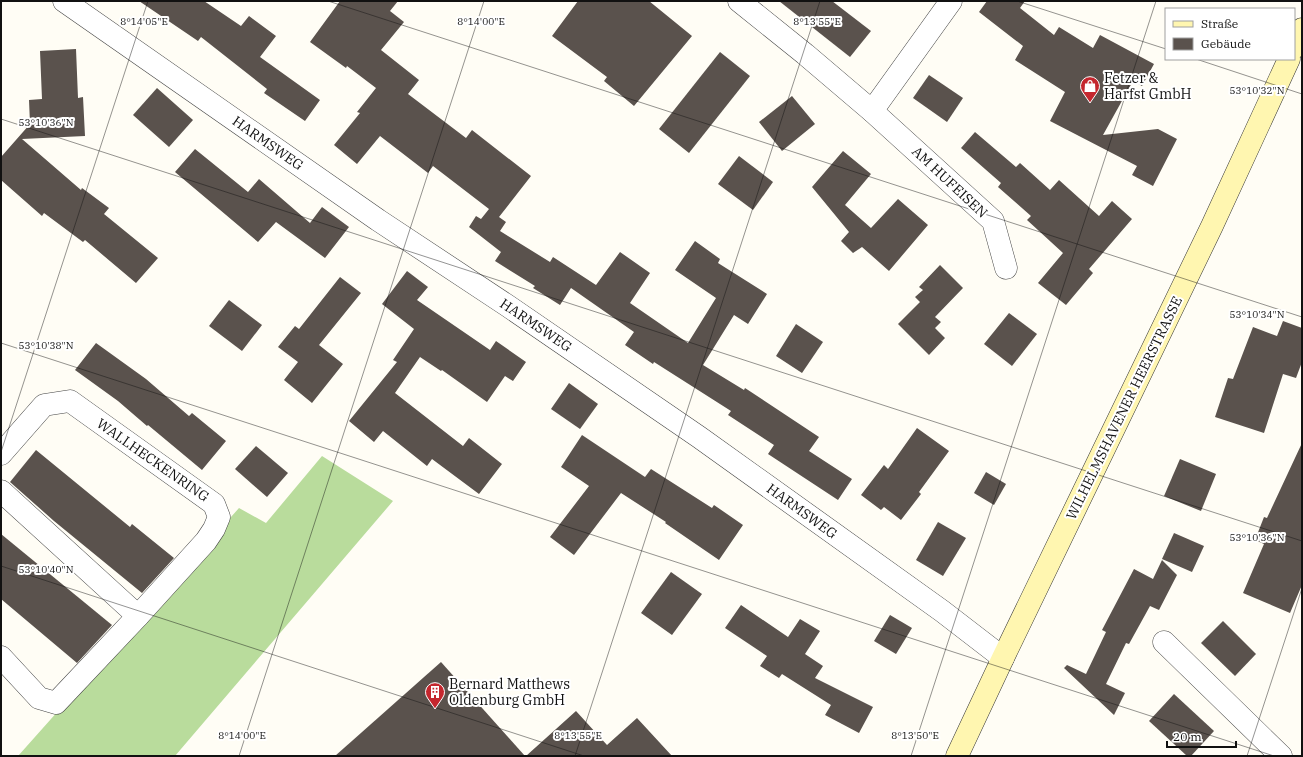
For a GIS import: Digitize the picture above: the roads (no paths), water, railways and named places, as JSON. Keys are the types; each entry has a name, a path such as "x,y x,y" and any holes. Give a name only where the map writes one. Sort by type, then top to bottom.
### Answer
{"street":[{"name":"HARMSWEG","path":"64,1 378,220 508,306 699,436 942,611 1002,658"},
{"name":"AM HUFEISEN","path":"739,1 805,54 872,111 992,221 1006,268"},
{"path":"872,111 951,1"},
{"name":"WILHELMSHAVENER HEERSTRASSE","path":"957,756 1002,658 1212,226 1289,60"},
{"name":"WALLHECKENRING","path":"1,454 44,405 70,401 214,504 219,517 214,529 206,540 138,616 56,703 39,698 1,657"},
{"path":"1,491 138,616"},
{"path":"1164,642 1281,756"}],"place":[{"name":"Fetzer & Harfst GmbH","path":"1090,103"},
{"name":"Bernard Matthews Oldenburg GmbH","path":"435,709"}]}
